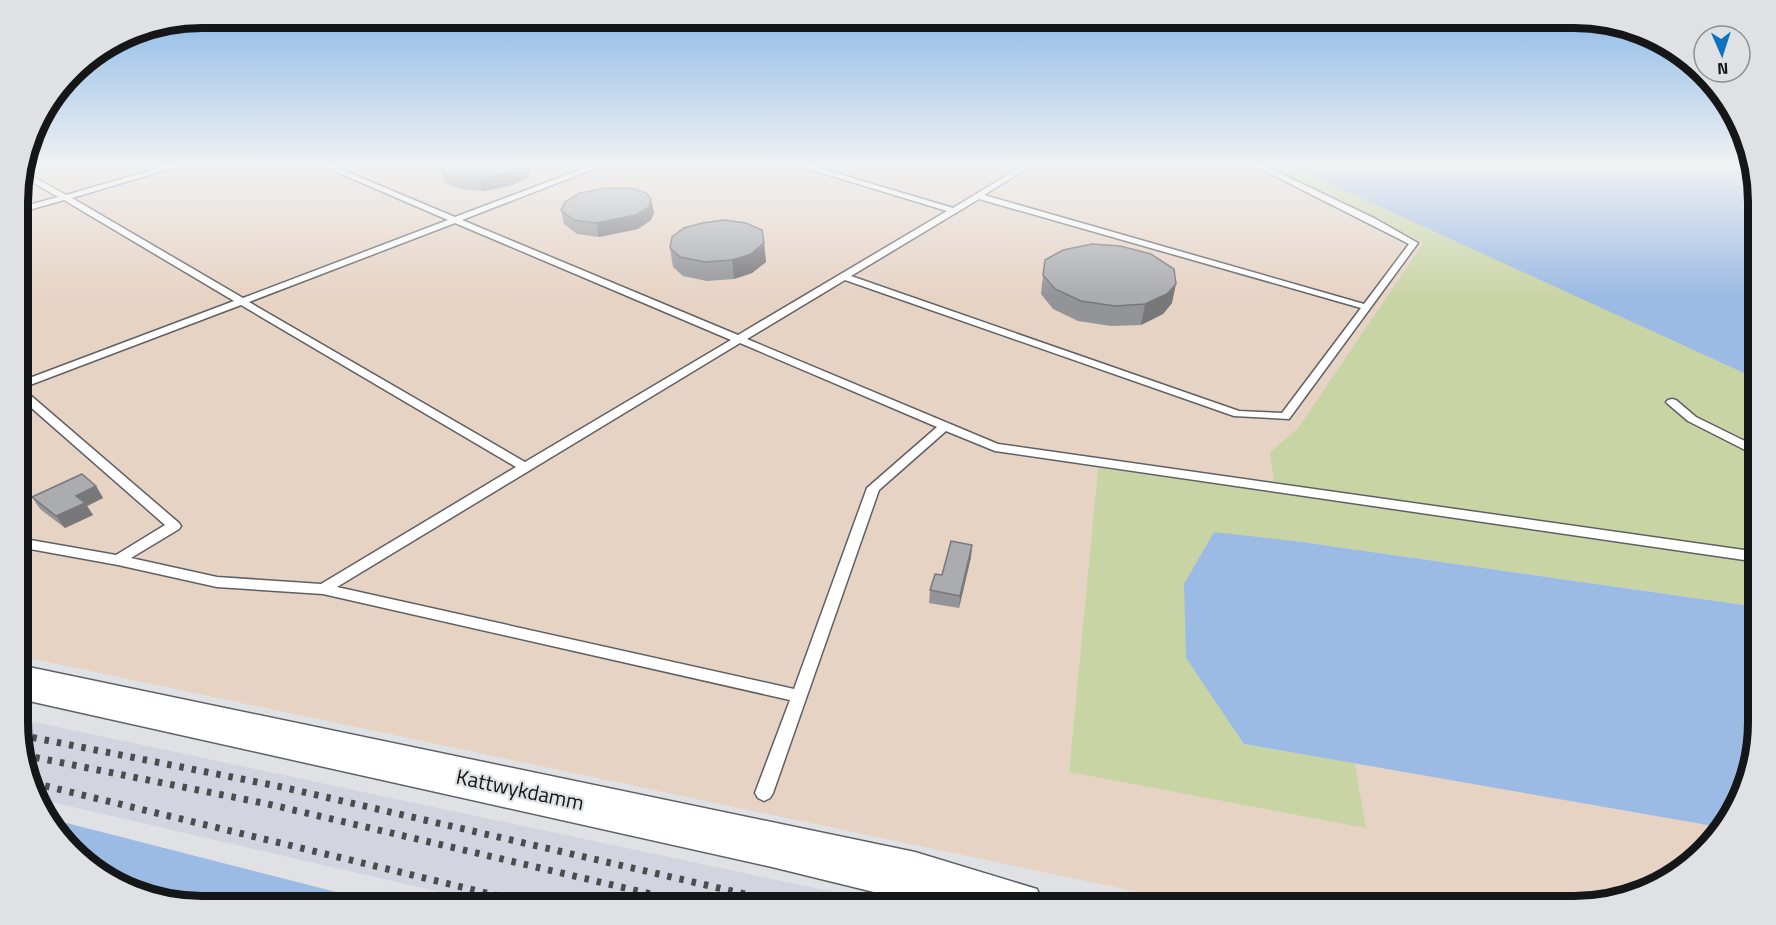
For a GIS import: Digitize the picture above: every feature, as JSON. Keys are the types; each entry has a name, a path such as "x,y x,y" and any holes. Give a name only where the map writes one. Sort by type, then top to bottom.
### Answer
{"main road":[{"name":"Kattwykdamm","path":"29,684 794,849 915,876 981,896"}],"lane":[{"path":"87,209 526,468"},
{"path":"427,209 995,447 1748,556"},
{"path":"29,385 486,209"},
{"path":"950,209 956,211"},
{"path":"323,589 959,209"},
{"path":"1024,209 1366,307"},
{"path":"846,277 1238,414 1285,417 1414,243 1348,209"},
{"path":"29,398 174,526 118,560"},
{"path":"1672,402 1692,419 1748,447"},
{"path":"764,794 873,488 945,426"},
{"path":"29,544 118,560 217,582 323,589 799,696"}],"shaded area":[{"path":"29,209 1354,209 1425,242 1298,428 1270,452 1276,492 1098,468 1069,772 1366,827 1355,763 1713,826 1688,853 1651,879 1608,893 1585,896 1157,896 29,658"},
{"path":"29,721 852,896 457,896 48,801 34,768"}],"green space":[{"path":"1353,209 1389,209 1748,375 1748,606 1295,541 1244,744 1355,763 1366,828 1069,772 1098,468 1275,492 1270,452 1298,428 1424,242"}],"water":[{"path":"1385,209 1748,209 1748,375"},
{"path":"1214,532 1295,541 1748,606 1748,723 1746,746 1738,779 1730,800 1713,826 1244,744 1186,658 1184,584"},
{"path":"60,821 352,896 202,896 157,891 125,879 106,867 88,853"}],"building":[{"path":"645,209 636,215 596,223 574,220 561,210"},
{"path":"724,220 746,223 762,230 764,243 751,254 732,260 705,262 680,257 670,248 672,237 684,228"},
{"path":"1092,244 1120,246 1151,254 1174,269 1176,284 1167,294 1145,304 1115,306 1081,301 1055,289 1043,275 1045,260 1063,250"},
{"path":"82,474 96,486 76,496 85,503 56,516 32,497"},
{"path":"951,541 972,545 960,596 930,590 935,574 942,575"}],"railway":[{"path":"30,737 282,787 753,896"},
{"path":"32,757 268,804 659,896"},
{"path":"40,785 499,896"}]}
